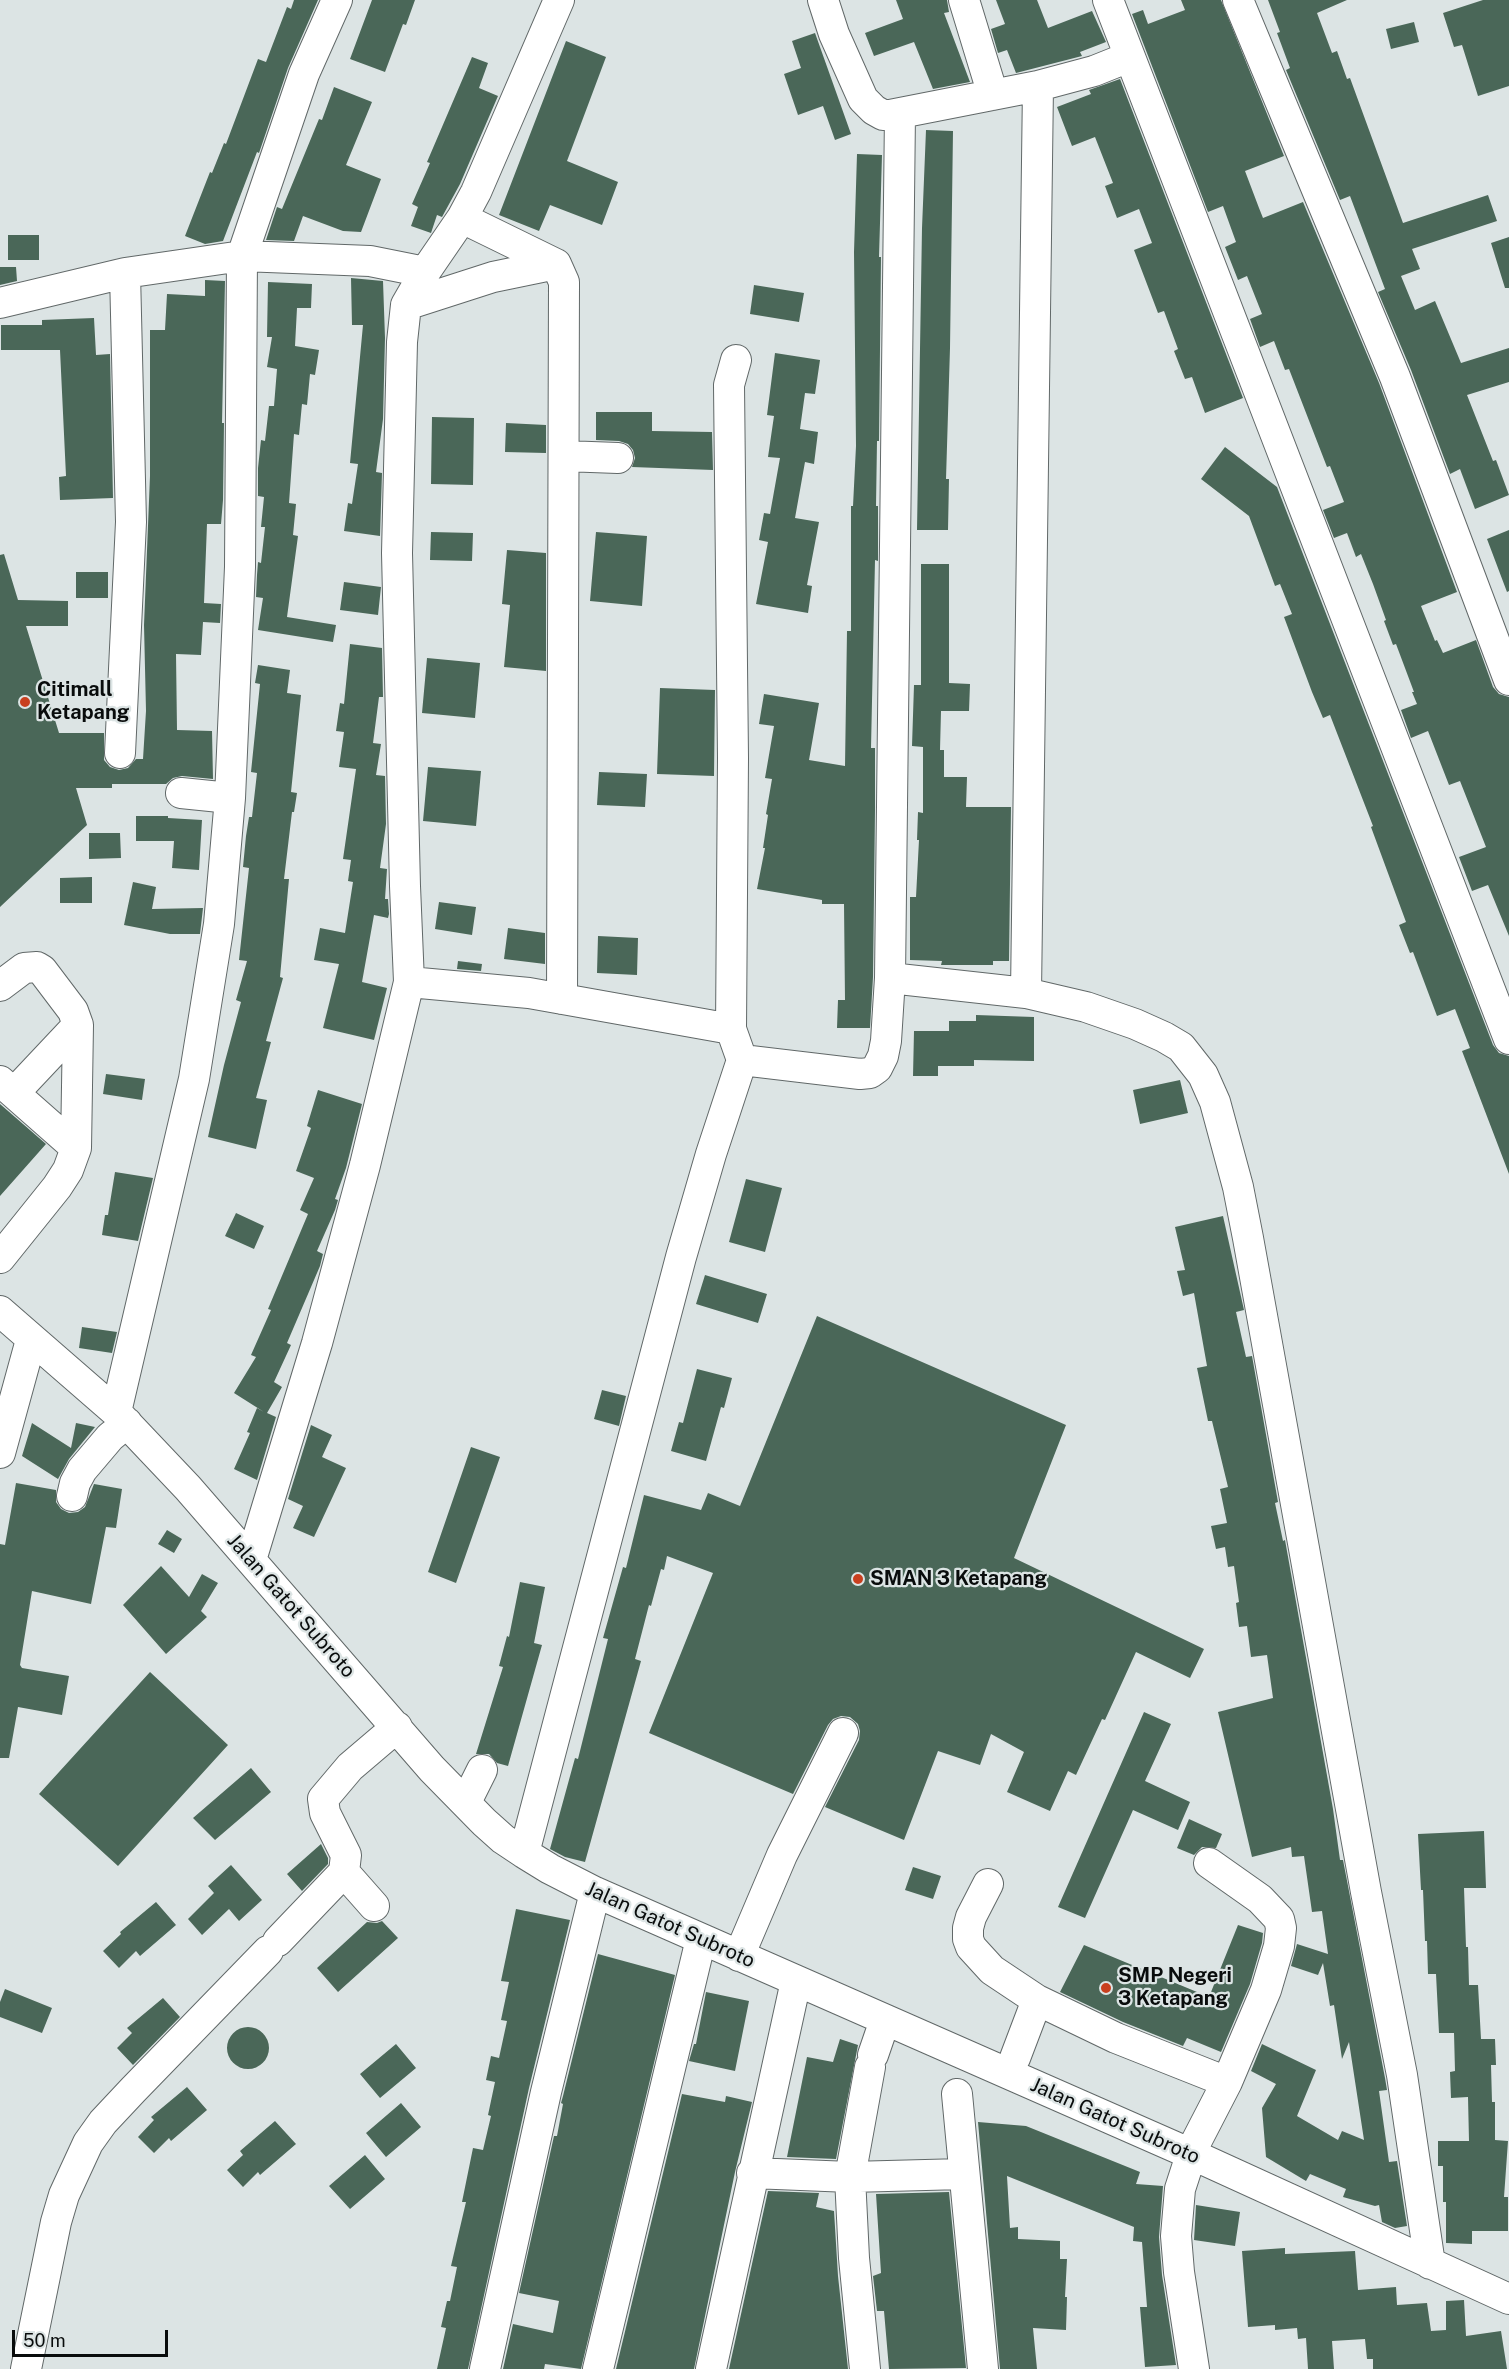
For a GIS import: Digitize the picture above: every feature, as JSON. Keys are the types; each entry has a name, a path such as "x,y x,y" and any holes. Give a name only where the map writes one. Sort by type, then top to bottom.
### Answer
{"street":[{"path":"72,1496 82,1470 110,1437 122,1418 194,1079 219,924 230,798 240,567 242,256 304,74 337,0"},
{"path":"251,1560 317,1343 368,1154 409,982 397,553 402,342 406,305 424,272 462,218 559,0"},
{"path":"823,0 834,34 863,99 883,115 1038,86 1094,71 1129,57"},
{"path":"964,0 993,95"},
{"path":"1108,0 1509,1039"},
{"path":"1238,0 1391,368 1509,680"},
{"path":"1026,993 1038,86"},
{"path":"742,1060 842,1073 870,1073 877,1068 883,1056 890,978 900,113"},
{"path":"462,218 556,264 564,282 562,999"},
{"path":"0,303 125,273 242,256 370,261 424,272"},
{"path":"406,305 493,277 556,264"},
{"path":"120,753 130,522 125,273"},
{"path":"524,1853 684,1246 742,1060 731,1029 733,758 729,385 736,360"},
{"path":"564,456 618,458"},
{"path":"181,794 230,798"},
{"path":"0,986 24,968 37,967 68,1001 78,1025 76,1148 68,1170 57,1187 0,1258"},
{"path":"890,978 1026,993 1086,1007 1135,1024 1181,1047 1203,1075 1215,1101 1238,1187 1248,1238 1366,1892 1402,2075 1430,2264"},
{"path":"409,982 488,988 731,1029"},
{"path":"76,1148 7,1087 78,1025"},
{"name":"Jalan Gatot Subroto","path":"0,1311 122,1418 188,1488 432,1769 503,1839 524,1853 595,1892 885,2020 956,2075 1012,2068 1193,2149 1430,2264 1509,2299"},
{"path":"0,1453 31,1340"},
{"path":"26,2369 56,2222 64,2195 88,2143 103,2122 133,2090 344,1872 346,1854 325,1813 323,1798 350,1767 397,1727"},
{"path":"739,1956 782,1855 843,1733"},
{"path":"466,1802 482,1770"},
{"path":"1194,2369 1179,2272 1176,2236 1180,2189 1193,2149 1227,2082 1266,1990 1279,1946 1281,1928 1279,1919 1260,1899 1209,1863"},
{"path":"344,1872 374,1906"},
{"path":"988,1884 971,1917 968,1928 971,1947 992,1970 1038,2000 1116,2038 1227,2082"},
{"path":"485,2369 546,2092 595,1892"},
{"path":"598,2369 701,1939"},
{"path":"711,2369 752,2173 796,1981"},
{"path":"1012,2068 1038,2000"},
{"path":"865,2369 854,2258 850,2177 871,2061 885,2020"},
{"path":"956,2075 963,2174 983,2369"},
{"path":"752,2173 850,2177 963,2174"}],"building":[{"path":"294,0 318,0 288,68 259,153 257,152 223,241 205,244 185,236 210,172 212,173 224,143 226,144 258,59 266,62 287,7 291,9"},
{"path":"372,0 415,0 406,25 403,24 385,72 350,59"},
{"path":"896,0 947,0 949,12 944,13 970,82 933,89 914,42 874,56 865,33 903,19"},
{"path":"996,0 1037,0 1048,28 1092,11 1106,42 1080,52 1082,56 1016,73 1007,50 998,53 991,29 1005,24"},
{"path":"1181,0 1221,0 1284,156 1245,171 1263,218 1303,202 1379,383 1457,592 1421,606 1435,641 1437,640 1443,653 1476,640 1493,687 1499,694 1509,697 1509,936 1488,885 1472,891 1459,857 1486,847 1460,781 1449,785 1428,731 1411,738 1401,710 1417,704 1396,644 1393,645 1384,621 1386,620 1373,584 1361,554 1356,557 1347,533 1334,538 1323,510 1344,502 1330,466 1327,467 1289,369 1285,370 1274,341 1260,347 1250,319 1262,314 1247,276 1238,280 1225,247 1236,242 1223,206 1208,212 1132,14 1143,10 1148,24 1185,10"},
{"path":"1268,0 1347,0 1317,13 1332,53 1337,51 1347,79 1350,78 1403,223 1488,195 1497,221 1412,249 1420,269 1401,276 1415,310 1435,301 1461,363 1509,348 1509,382 1467,395 1509,495 1475,509 1460,469 1450,474 1411,370 1378,292 1385,289 1350,196 1340,200 1286,70 1290,68"},
{"path":"1483,0 1509,0 1509,86 1478,96 1462,45 1454,47 1443,13"},
{"path":"1414,22 1419,42 1391,49 1386,29"},
{"path":"815,33 851,134 835,140 823,106 798,115 784,74 801,68 792,41"},
{"path":"566,41 606,57 567,161 618,182 602,225 550,205 539,231 499,215"},
{"path":"472,57 488,63 479,88 498,96 460,184 442,217 437,215 431,233 411,226 418,207 412,204 430,163 427,162"},
{"path":"1120,79 1243,398 1205,413 1192,377 1185,379 1174,351 1178,349 1164,311 1158,313 1134,250 1152,243 1139,209 1117,218 1105,186 1113,183 1095,137 1072,146 1057,107 1091,94 1089,90"},
{"path":"334,87 372,102 346,165 381,179 361,232 343,231 303,216 294,241 266,240 277,207 282,209 319,119 322,120"},
{"path":"926,130 953,131 946,479 949,479 948,530 917,530"},
{"path":"857,154 882,155 879,257 881,257 879,441 877,441 876,506 878,506 878,561 875,560 871,748 875,748 873,977 870,1028 837,1028 838,1000 845,1000 844,904 822,904 822,900 757,889 765,848 763,848 768,815 766,814 772,779 765,778 774,726 759,724 764,694 819,703 809,760 845,766 847,631 851,631 851,506 853,506 856,446 854,252"},
{"path":"8,235 39,235 39,260 8,260"},
{"path":"1509,237 1509,288 1505,288 1491,243"},
{"path":"0,267 16,267 17,281 0,285"},
{"path":"351,278 383,281 385,338 383,419 376,472 382,473 380,536 344,531 348,503 352,504 358,464 350,463 363,325 352,325"},
{"path":"205,280 225,281 223,500 221,524 207,524 204,603 221,604 220,623 203,622 201,655 176,654 177,730 212,731 213,779 182,776 173,778 166,784 112,784 112,788 76,788 87,825 0,907 0,555 4,554 18,600 68,601 68,626 26,626 59,733 104,733 104,760 110,767 119,770 128,768 136,759 143,759 146,711 144,625 150,476 150,330 165,330 167,294 205,296"},
{"path":"268,282 312,284 311,308 297,308 295,346 319,350 315,375 310,374 307,405 302,404 299,435 294,434 289,503 296,504 293,535 298,536 287,617 336,625 333,642 258,630 263,598 256,597 257,575 258,562 261,563 265,527 261,527 264,497 258,496 258,468 261,440 265,441 269,406 274,406 277,369 267,367 272,337 267,337"},
{"path":"754,285 804,293 799,322 750,314"},
{"path":"94,318 96,355 110,354 113,498 60,500 59,477 66,476 60,350 1,350 1,325 42,325 42,320"},
{"path":"775,353 820,360 815,394 805,393 800,429 818,432 814,464 805,462 795,518 819,522 807,585 812,586 808,613 756,604 768,542 759,540 764,513 770,514 780,458 768,457 774,416 767,415"},
{"path":"596,412 652,412 652,431 712,432 713,470 632,467 635,458 628,444 619,441 596,440"},
{"path":"432,417 474,418 473,485 431,484"},
{"path":"506,423 546,425 546,453 505,452"},
{"path":"1225,447 1277,487 1493,1045 1499,1053 1509,1056 1509,1174 1462,1051 1470,1048 1455,1009 1437,1016 1413,952 1410,953 1399,925 1406,922 1371,827 1373,826 1330,715 1323,718 1312,692 1284,617 1292,614 1280,584 1275,586 1249,516 1201,479"},
{"path":"1509,530 1509,591 1507,592 1487,539"},
{"path":"431,532 473,533 472,561 430,560"},
{"path":"596,532 647,536 642,606 590,601"},
{"path":"507,550 546,553 546,671 504,667 510,605 502,604"},
{"path":"921,564 949,564 949,683 970,684 969,711 941,711 940,750 944,750 944,777 967,777 966,807 1011,807 1009,961 993,961 993,965 941,965 942,961 910,960 910,897 916,897 918,812 923,813 923,747 912,746 914,685 921,685"},
{"path":"76,572 108,572 108,598 76,598"},
{"path":"344,582 381,587 378,615 340,610"},
{"path":"350,644 382,648 383,697 379,697 373,743 381,744 376,775 385,776 386,824 380,868 387,869 385,899 388,899 389,914 388,918 374,915 362,982 387,988 374,1040 323,1028 339,964 314,960 320,928 345,933 353,882 348,881 351,860 343,859 356,769 339,767 344,732 336,731 340,703 344,704"},
{"path":"427,658 480,663 475,718 422,713"},
{"path":"258,665 290,670 287,693 301,695 291,792 297,793 294,812 292,812 284,879 289,879 280,977 283,978 266,1041 271,1042 256,1098 267,1100 256,1149 208,1137 241,1002 236,1000 247,961 239,960 249,868 243,867 257,773 251,772 260,684 255,683"},
{"path":"660,688 715,690 714,776 657,774"},
{"path":"428,767 481,771 476,826 423,821"},
{"path":"599,772 647,774 645,807 597,805"},
{"path":"136,816 168,816 168,818 202,820 199,870 172,868 174,841 136,841"},
{"path":"89,833 120,833 121,858 89,859"},
{"path":"92,877 92,903 60,903 60,878"},
{"path":"133,882 156,887 152,909 203,908 200,934 170,934 124,925"},
{"path":"439,902 476,907 472,935 435,929"},
{"path":"508,928 545,933 545,964 504,959"},
{"path":"598,936 638,938 637,975 597,973"},
{"path":"458,961 482,964 481,971 457,969"},
{"path":"976,1015 1034,1017 1034,1061 974,1060 974,1066 938,1066 938,1076 913,1076 914,1031 949,1031 949,1021 976,1021"},
{"path":"106,1074 145,1079 142,1100 103,1094"},
{"path":"1180,1080 1188,1113 1140,1124 1133,1090"},
{"path":"318,1090 362,1104 346,1168 335,1199 338,1200 335,1210 317,1251 323,1254 320,1266 287,1343 291,1345 274,1382 282,1387 267,1413 276,1417 257,1480 234,1469 250,1433 247,1432 257,1408 264,1412 234,1393 256,1357 251,1355 308,1214 300,1210 314,1178 296,1171 311,1128 307,1126"},
{"path":"0,1104 46,1144 0,1196"},
{"path":"115,1172 153,1178 138,1241 102,1235 105,1215 108,1215"},
{"path":"746,1179 782,1188 765,1252 729,1242"},
{"path":"236,1213 264,1226 254,1249 225,1236"},
{"path":"1223,1216 1244,1310 1236,1312 1246,1357 1252,1356 1278,1502 1275,1503 1283,1541 1285,1540 1340,1860 1343,1860 1385,2078 1387,2090 1379,2091 1389,2162 1397,2161 1407,2226 1395,2228 1382,2222 1379,2205 1375,2206 1343,2197 1346,2189 1310,2174 1306,2181 1266,2157 1262,2108 1276,2084 1251,2071 1262,2044 1316,2070 1297,2116 1338,2140 1342,2131 1364,2140 1349,2042 1342,2059 1334,2005 1330,2006 1323,1963 1318,1975 1291,1966 1297,1944 1328,1954 1322,1911 1312,1912 1304,1856 1292,1857 1291,1847 1252,1857 1218,1712 1273,1698 1267,1655 1251,1657 1247,1626 1239,1627 1236,1603 1239,1602 1234,1566 1228,1567 1225,1547 1216,1549 1211,1526 1227,1523 1220,1489 1228,1487 1212,1421 1208,1421 1197,1368 1207,1366 1194,1293 1183,1296 1177,1271 1185,1270 1175,1227"},
{"path":"705,1275 767,1294 758,1323 696,1304"},
{"name":"SMAN 3 Ketapang","path":"817,1316 1066,1425 1014,1558 1204,1649 1190,1678 1136,1652 1105,1720 1102,1719 1076,1775 1068,1771 1050,1811 1007,1792 1024,1752 991,1734 980,1765 938,1751 904,1840 825,1807 859,1740 858,1724 850,1717 841,1716 833,1719 828,1725 793,1794 649,1733 713,1573 667,1556 651,1606 649,1605 635,1659 641,1661 585,1862 565,1857 550,1849 575,1758 578,1759 608,1639 603,1638 623,1567 626,1568 644,1495 701,1510 708,1493 740,1506"},
{"path":"82,1327 117,1332 112,1353 79,1348"},
{"path":"697,1369 732,1378 724,1408 721,1407 706,1461 671,1451 679,1422 683,1423"},
{"path":"602,1390 626,1396 619,1426 594,1419"},
{"path":"32,1423 71,1448 76,1423 95,1427 69,1459 58,1479 22,1456"},
{"path":"311,1425 332,1435 322,1457 346,1468 314,1537 293,1528 303,1506 288,1499"},
{"path":"471,1447 500,1457 456,1583 428,1572"},
{"path":"16,1483 56,1490 56,1502 61,1509 69,1513 78,1512 85,1507 94,1484 122,1489 116,1528 106,1527 91,1604 32,1591 20,1665 22,1668 69,1676 62,1715 18,1707 9,1758 0,1758 0,1544 5,1545"},
{"path":"167,1530 182,1539 174,1553 158,1544"},
{"path":"161,1566 189,1597 202,1574 218,1583 201,1611 207,1617 166,1654 123,1605"},
{"path":"520,1582 545,1587 534,1643 542,1645 508,1766 497,1763 489,1754 476,1754 503,1667 499,1666 507,1636 509,1637"},
{"path":"150,1672 228,1745 118,1866 39,1794"},
{"path":"1144,1712 1171,1724 1145,1781 1190,1802 1178,1830 1133,1810 1085,1918 1058,1907"},
{"path":"251,1768 271,1792 215,1840 193,1818"},
{"path":"1189,1819 1222,1834 1216,1848 1202,1847 1194,1855 1177,1848"},
{"path":"1484,1831 1486,1888 1464,1888 1466,1947 1468,1947 1469,1985 1478,1985 1481,2039 1495,2039 1496,2065 1491,2065 1492,2102 1495,2102 1495,2140 1508,2141 1504,2197 1508,2197 1508,2231 1472,2231 1472,2244 1446,2243 1446,2202 1443,2202 1443,2166 1438,2166 1438,2141 1469,2141 1468,2097 1451,2098 1450,2072 1455,2071 1454,2033 1439,2033 1436,1974 1428,1974 1418,1834"},
{"path":"321,1844 328,1858 328,1864 302,1891 287,1874"},
{"path":"231,1865 262,1900 239,1921 229,1909 202,1935 188,1919 214,1893 208,1886"},
{"path":"913,1867 941,1876 933,1899 905,1890"},
{"path":"156,1902 176,1925 140,1956 136,1951 119,1968 103,1951 121,1934 120,1932"},
{"path":"516,1909 570,1920 529,2088 468,2369 437,2369 446,2328 441,2327 447,2301 450,2301 457,2267 451,2266 466,2202 462,2202 473,2148 483,2150 491,2116 488,2115 495,2082 486,2080 491,2056 499,2058 507,2021 501,2020 509,1982 501,1981"},
{"path":"382,1921 398,1938 338,1992 317,1968 367,1922"},
{"path":"1238,1925 1263,1933 1262,1943 1250,1984 1221,2052 1187,2038 1183,2046 1123,2022 1060,1992 1084,1945 1209,1997"},
{"path":"598,1954 675,1975 581,2369 545,2364 544,2369 503,2369 513,2324 553,2333 559,2301 519,2293 554,2136 557,2136 563,2104 561,2103"},
{"path":"5,1989 52,2008 42,2033 0,2017 0,2002"},
{"path":"706,1992 749,2001 735,2071 689,2061 694,2044 696,2044"},
{"path":"163,1998 180,2017 133,2065 117,2048 132,2033 127,2028"},
{"path":"248,2027 256,2028 263,2033 268,2040 268,2056 263,2063 256,2068 248,2069 240,2068 233,2063 228,2056 227,2048 228,2040 233,2033 240,2028"},
{"path":"840,2039 858,2045 836,2159 787,2157 807,2057 833,2062"},
{"path":"396,2044 416,2068 380,2098 360,2074"},
{"path":"187,2087 207,2110 171,2141 169,2138 154,2153 138,2137 154,2120 151,2117"},
{"path":"682,2094 725,2102 726,2096 752,2102 694,2369 616,2369"},
{"path":"401,2103 421,2127 386,2157 366,2133"},
{"path":"275,2121 296,2144 260,2175 258,2172 243,2187 227,2170 243,2155 240,2151"},
{"path":"978,2122 1026,2126 1140,2172 1136,2184 1163,2186 1159,2237 1162,2275 1176,2365 1145,2367 1140,2307 1147,2307 1142,2242 1133,2241 1134,2227 1007,2176 1010,2228 1018,2227 1018,2239 1060,2241 1060,2259 1067,2259 1066,2330 1033,2328 1037,2369 1000,2369"},
{"path":"365,2155 385,2179 350,2209 329,2186"},
{"path":"768,2191 819,2193 816,2207 834,2211 848,2369 729,2369"},
{"path":"949,2192 966,2368 889,2369 884,2311 877,2311 873,2276 881,2273 876,2194"},
{"path":"1196,2205 1240,2212 1235,2246 1194,2240"},
{"path":"1285,2248 1285,2254 1355,2251 1358,2290 1396,2287 1397,2305 1427,2303 1431,2331 1446,2330 1446,2301 1464,2300 1466,2336 1501,2331 1507,2369 1373,2369 1373,2359 1367,2359 1365,2339 1332,2341 1334,2369 1308,2369 1306,2338 1298,2339 1297,2328 1275,2330 1275,2325 1248,2327 1242,2251"}],"place":[{"name":"Citimall Ketapang","path":"25,702"},
{"name":"SMAN 3 Ketapang","path":"858,1579"},
{"name":"SMP Negeri 3 Ketapang","path":"1106,1988"}]}
